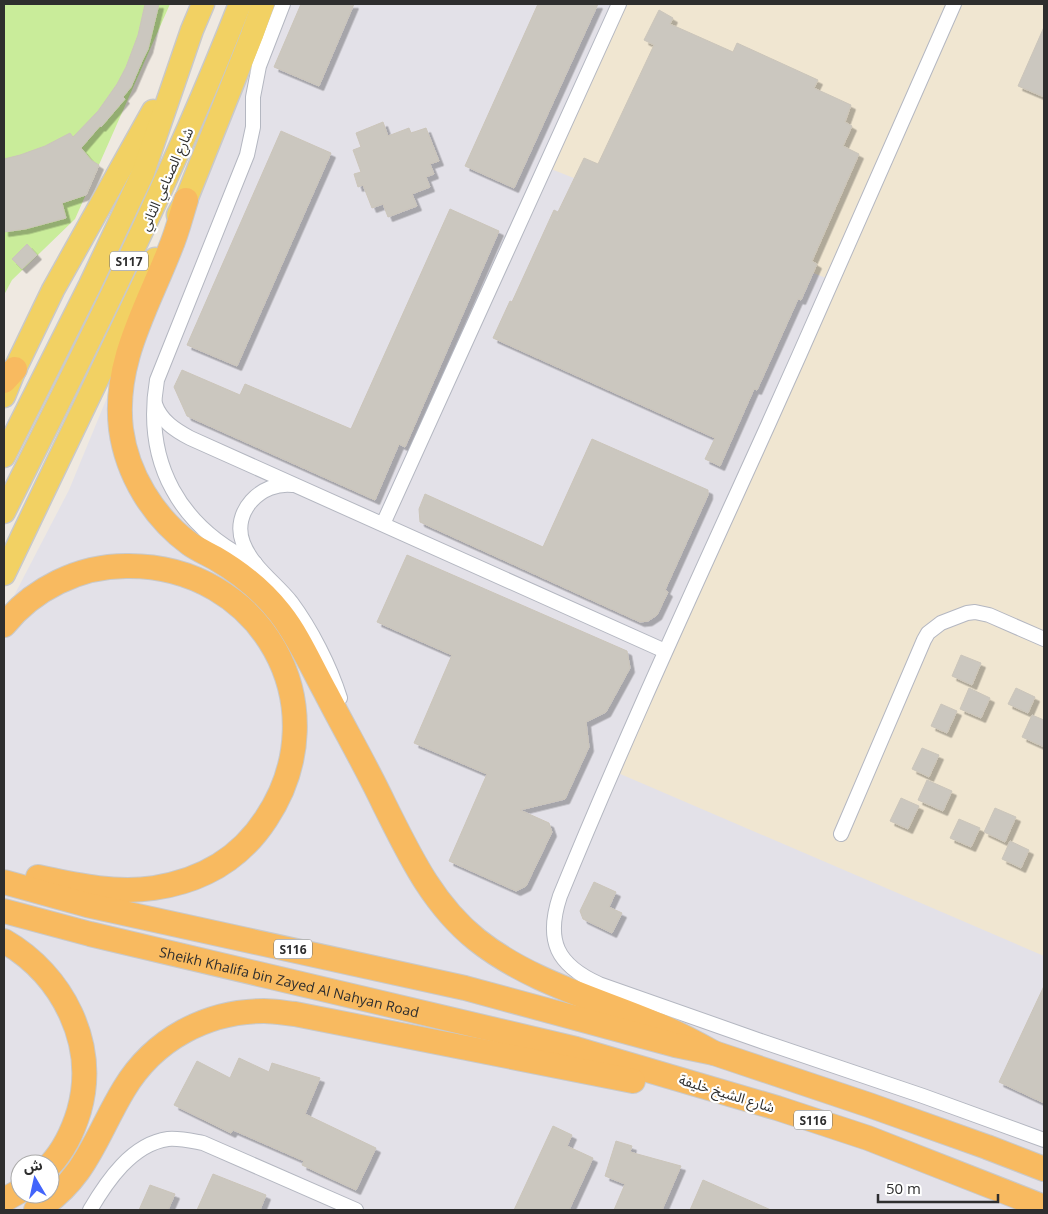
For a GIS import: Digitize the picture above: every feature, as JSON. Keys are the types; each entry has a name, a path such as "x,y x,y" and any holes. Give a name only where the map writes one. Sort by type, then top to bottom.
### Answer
{"highway":[{"path":"186,200 172,245 131,342 120,386 121,432 134,476 145,496 174,531 191,545 240,574 261,592 280,613 296,636 348,733 415,866 432,894 453,918 477,940 503,959 576,994 684,1036 714,1054"},
{"path":"4,625 29,600 70,576 94,569 118,566 145,565 173,570 199,579 224,593 262,628 276,650 286,675 295,725 294,753 286,780 275,806 259,830 240,851 216,869 179,883 129,890 104,889 4,871"},
{"name":"S116","path":"4,882 86,905 465,988 714,1054 868,1105 1044,1169"},
{"name":"Sheikh Khalifa bin Zayed Al Nahyan Road","path":"4,911 100,936 576,1049"},
{"path":"4,941 26,956 53,984 70,1010 82,1047 84,1082 80,1105 76,1122 67,1141 58,1154"},
{"path":"36,1210 58,1195 74,1178 98,1141 124,1089 138,1069 156,1050 178,1034 200,1023 221,1016 266,1011 295,1014 656,1085 673,1086 690,1082"},
{"name":"شارع الشيخ خليفة","path":"576,1049 778,1108 868,1138 1044,1207"}],"main road":[{"name":"شارع الصناعي الثاني","path":"4,456 90,285 143,173 192,30 203,4"},
{"name":"شارع الصناعي الثاني","path":"4,512 165,183 240,4"},
{"path":"4,574 54,473 139,291 186,200 263,4"},
{"path":"4,396 9,375 72,255 167,86 192,30"}],"street":[{"path":"255,563 236,554 218,542 186,510 173,490 163,470 156,447 153,401 157,380 247,155 253,127 253,98 259,66 282,4"},
{"path":"383,524 619,4"},
{"path":"954,4 769,424 598,803 554,914 554,932 558,950 568,966 582,976 600,984 1044,1140"},
{"path":"153,401 158,413 178,432 665,651"},
{"path":"303,488 291,485 278,485 261,492 247,506 242,517 240,530 242,542 255,563 291,602 309,631 337,690 348,733"},
{"path":"841,834 928,633 941,623 967,613 975,612 989,615 1043,636"},
{"path":"90,1210 120,1168 136,1153 151,1144 168,1139 186,1139 203,1143 356,1210"}],"shaded area":[{"path":"237,4 1044,4 1044,1210 4,1210 4,615 69,490 143,310"},
{"path":"619,4 1044,4 1044,956 618,773 836,282 546,167"}],"green space":[{"path":"4,4 170,4 75,219 12,280 4,295"}],"building":[{"path":"145,4 159,4 148,49 131,87 123,97 125,99 81,148 91,160 99,165 86,195 62,203 66,218 25,229 4,232 4,159 45,146 70,133 73,137 98,111 117,84 126,67 138,35"},
{"path":"301,4 354,4 319,86 274,67"},
{"path":"538,4 598,4 514,188 465,166"},
{"path":"659,10 673,18 670,24 733,52 737,43 818,80 814,88 851,105 845,122 852,126 843,146 859,154 812,261 817,264 801,300 798,299 757,390 754,389 720,466 705,459 715,438 493,338 510,301 512,302 554,210 558,212 584,158 598,164 654,45 644,40"},
{"path":"1044,27 1044,97 1018,86"},
{"path":"383,122 388,136 409,128 411,133 426,128 439,161 430,164 434,174 426,177 430,187 412,194 417,206 388,217 383,204 372,208 363,185 358,187 354,174 361,172 353,150 361,147 356,133"},
{"path":"281,131 331,153 237,366 187,345"},
{"path":"450,209 499,231 405,447 399,444 375,500 187,416 174,387 182,370 240,395 245,384 351,429"},
{"path":"27,244 37,255 22,269 12,259"},
{"path":"592,439 708,490 708,495 665,590 668,592 657,615 648,621 640,622 420,522 419,509 425,494 543,547"},
{"path":"407,555 627,651 630,668 606,712 586,722 589,747 565,799 520,810 549,823 552,832 526,886 516,891 449,861 487,774 414,743 452,655 377,622"},
{"path":"961,655 981,663 972,685 952,676"},
{"path":"969,688 990,698 981,718 960,709"},
{"path":"1016,688 1035,697 1028,713 1008,704"},
{"path":"941,704 957,711 947,733 931,726"},
{"path":"1032,715 1044,720 1044,747 1022,737"},
{"path":"922,748 939,755 929,777 912,769"},
{"path":"927,780 952,791 943,811 918,800"},
{"path":"901,798 919,806 908,829 890,821"},
{"path":"995,808 1016,817 1005,842 984,832"},
{"path":"959,819 980,828 971,847 950,838"},
{"path":"1010,841 1029,850 1021,868 1002,859"},
{"path":"594,882 616,892 609,907 622,913 612,933 583,919 580,911"},
{"path":"1044,986 1044,1103 999,1082"},
{"path":"239,1058 269,1072 272,1063 320,1078 305,1114 376,1148 356,1190 302,1165 304,1161 233,1130 231,1133 174,1105 197,1061 230,1078"},
{"path":"553,1126 572,1135 567,1146 593,1158 569,1210 514,1210"},
{"path":"616,1141 632,1146 630,1152 681,1166 662,1210 614,1210 625,1184 605,1176"},
{"path":"213,1174 266,1195 260,1210 197,1210"},
{"path":"703,1180 771,1210 690,1210"},
{"path":"150,1185 175,1194 168,1210 139,1210"}]}
